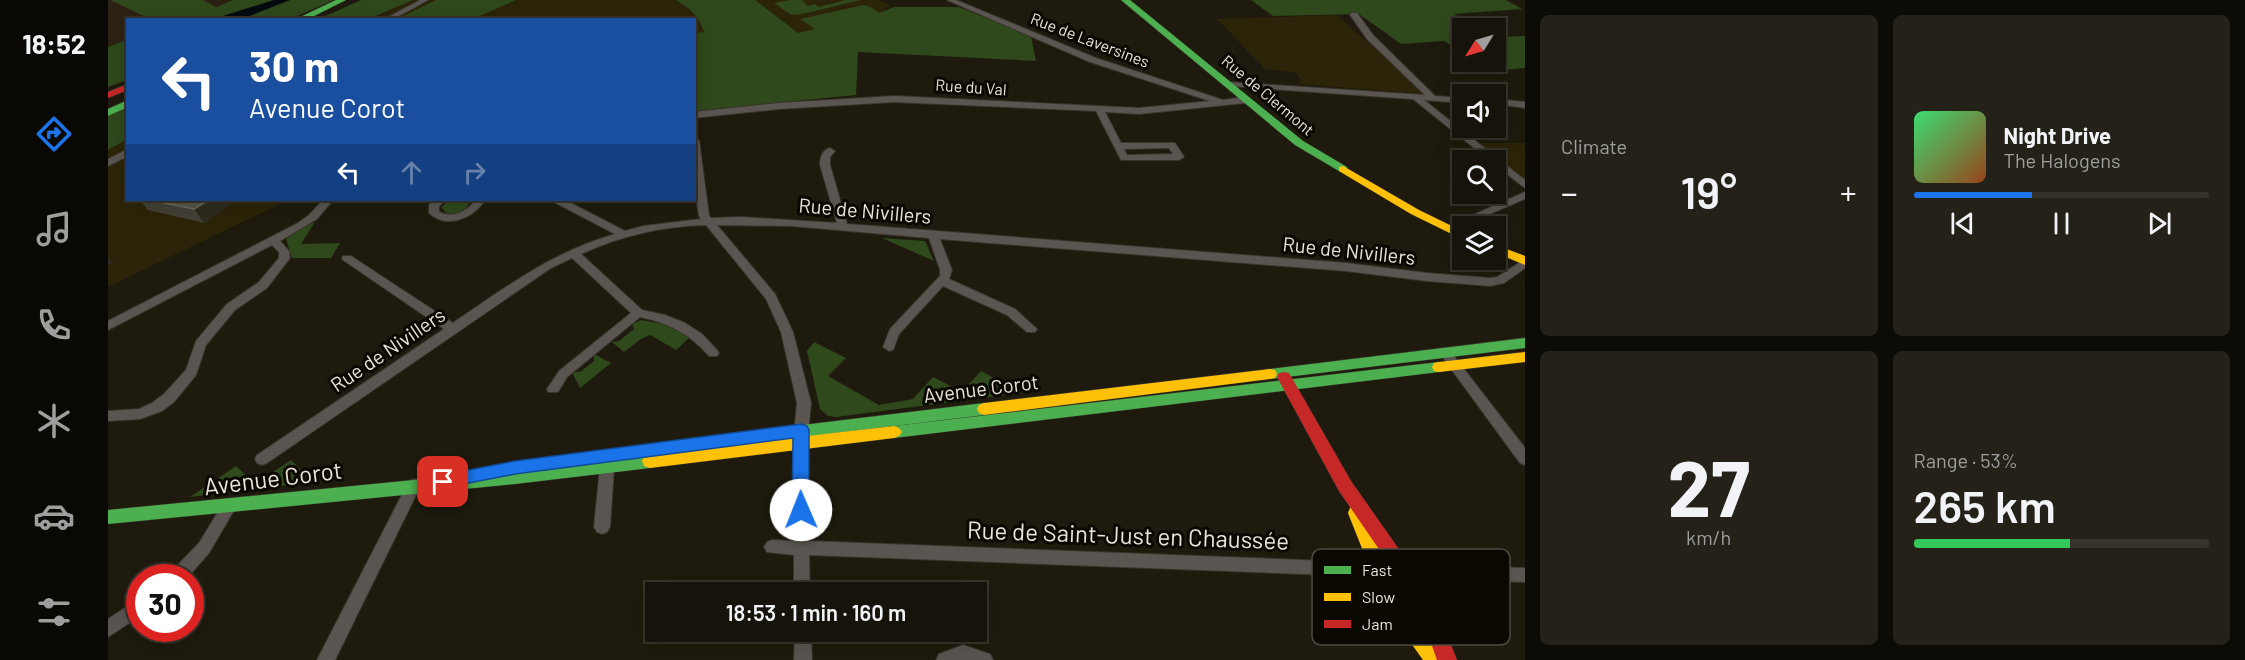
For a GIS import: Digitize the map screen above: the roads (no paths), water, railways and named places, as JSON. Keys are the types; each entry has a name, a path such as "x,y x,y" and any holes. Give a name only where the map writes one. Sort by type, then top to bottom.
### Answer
{"street":[{"path":"302,18 342,0"},
{"path":"316,18 355,0"},
{"path":"390,18 425,0"},
{"name":"Rue de Laversines","path":"950,0 1093,60 1222,102"},
{"name":"Rue de Clermont","path":"1125,0 1305,147 1415,212 1452,230"},
{"path":"1354,15 1370,38 1432,97"},
{"path":"108,88 126,83"},
{"path":"1228,84 1452,98"},
{"path":"108,95 126,88"},
{"path":"1414,96 1481,150"},
{"path":"108,104 126,97"},
{"name":"Rue du Val","path":"696,114 894,99 1100,111 1154,111 1245,100"},
{"path":"1506,103 1525,105"},
{"path":"108,113 126,104"},
{"path":"1100,111 1124,158 1179,157 1172,145 1118,146"},
{"path":"830,151 825,157 825,165 843,227"},
{"path":"108,163 126,153"},
{"path":"696,154 707,220 764,287 783,321 804,403 801,438 802,582"},
{"path":"1506,170 1525,185"},
{"path":"1448,228 1525,195"},
{"path":"108,326 308,221 327,201"},
{"path":"439,201 435,205 434,213 450,218 471,212 477,201"},
{"path":"560,201 623,234"},
{"name":"Rue de Nivillers","path":"261,459 534,273 573,252 623,234 670,223 740,220 843,227 1346,267 1490,282 1500,280 1525,262"},
{"path":"889,347 894,332 943,281 946,270 933,235"},
{"path":"108,416 140,414 157,407 169,398 192,372 200,344 231,307 263,285 285,258 284,251 273,240"},
{"path":"573,252 638,313 673,321 696,334 713,353"},
{"path":"1506,253 1525,262"},
{"path":"347,258 451,328"},
{"path":"943,281 1011,312 1031,329"},
{"path":"553,389 563,374 638,313"},
{"name":"Avenue Corot","path":"443,482 515,468 801,438 1285,379 1446,353 1525,343"},
{"path":"1446,353 1525,459"},
{"name":"Avenue Corot","path":"1285,379 1525,357"},
{"path":"1285,379 1345,486 1389,549"},
{"name":"Avenue Corot","path":"108,518 607,467 801,438"},
{"path":"602,527 607,467"},
{"path":"326,660 414,485"},
{"path":"1345,486 1370,549"},
{"path":"189,564 204,548 229,507"},
{"name":"Rue de Saint-Just en Chaussée","path":"772,547 1312,566"},
{"name":"Rue de Saint-Just en Chaussée","path":"1510,574 1525,575"},
{"path":"108,629 126,616"},
{"path":"803,642 803,660"},
{"path":"1424,645 1435,660"},
{"path":"1441,645 1447,660"},
{"path":"945,660 952,655 963,653 984,660"}]}
